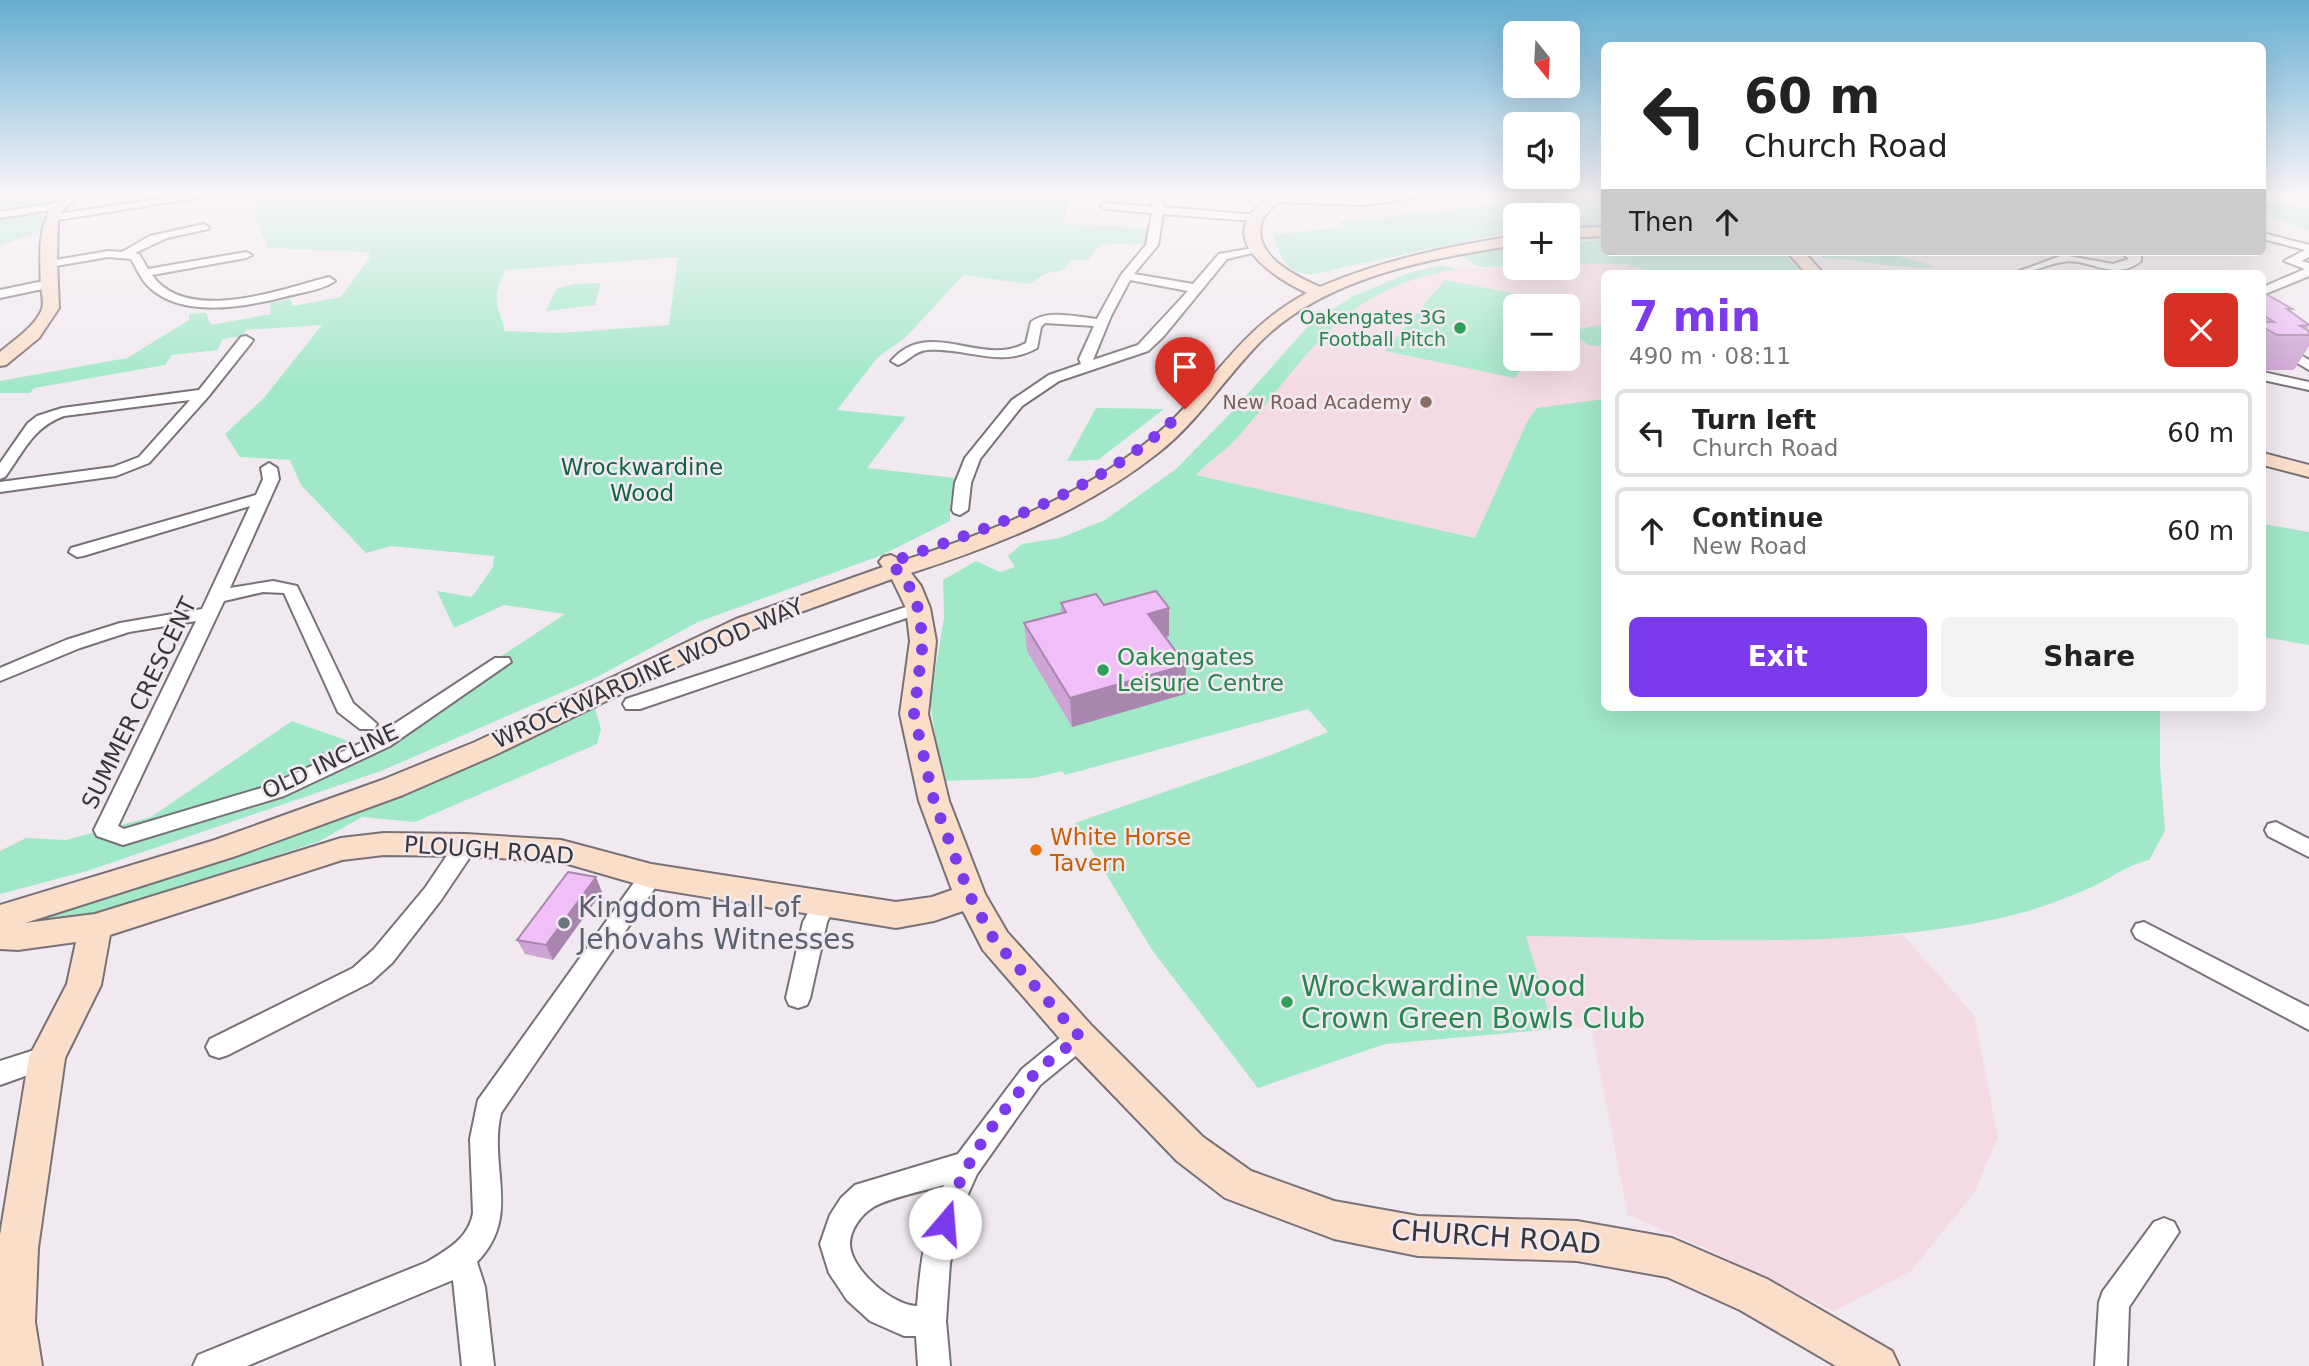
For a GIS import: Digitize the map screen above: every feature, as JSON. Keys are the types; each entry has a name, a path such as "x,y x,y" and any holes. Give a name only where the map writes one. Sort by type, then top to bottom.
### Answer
{"main road":[{"path":"0,361 45,320 51,308 48,284 51,259"},
{"path":"1268,259 1284,275 1318,292"},
{"name":"WROCKWARDINE WOOD WAY","path":"0,909 223,840 395,777 488,736 720,625 904,583 1022,515 1070,492 1120,463 1173,421 1230,354 1269,316 1318,292 1423,259"},
{"name":"WROCKWARDINE WOOD WAY","path":"0,918 149,873 447,765 744,625 843,588 904,583 955,552 1044,512 1129,464 1173,430 1239,353 1261,332 1318,292"},
{"path":"2266,460 2309,471"},
{"name":"CHURCH ROAD","path":"904,583 923,641 914,714 934,801 970,896 995,941 1080,1037 1189,1149 1238,1185 1334,1220 1418,1236 1577,1241 1672,1258 1715,1280 1752,1294 1877,1366"},
{"path":"0,936 18,937 95,927"}],"street":[{"path":"50,264 80,259"},
{"path":"136,259 155,286 188,303 205,305 225,304 329,281"},
{"path":"144,273 225,259"},
{"path":"1089,367 1086,359 1093,347 1099,323 1126,276 1140,259"},
{"path":"960,510 962,488 973,458 1009,411 1048,380 1143,348 1221,259"},
{"path":"2029,270 2061,259"},
{"path":"2067,259 2114,268 2134,259"},
{"path":"2294,259 2290,261 2309,270"},
{"path":"2266,290 2309,270"},
{"path":"1126,276 1195,288"},
{"path":"0,294 48,284"},
{"path":"898,361 911,350 922,347 990,354 1024,352 1032,345 1037,321 1046,318 1099,323"},
{"path":"0,487 132,467 144,460 203,394 246,340"},
{"path":"2284,349 2309,366"},
{"path":"2266,377 2309,386"},
{"path":"0,474 33,426 42,419 62,412 203,394"},
{"name":"SUMMER CRESCENT","path":"105,830 271,479 269,468"},
{"path":"77,552 262,498"},
{"path":"633,704 904,583"},
{"name":"SUMMER CRESCENT","path":"217,597 272,586 290,590 345,708 367,724"},
{"path":"0,675 73,644 126,626 206,614"},
{"name":"OLD INCLINE","path":"105,830 123,837 276,791 383,740 502,662"},
{"path":"2276,830 2309,849"},
{"name":"PLOUGH ROAD","path":"95,927 341,849 384,844 466,845 561,851 651,876 823,906 896,915 933,909 970,896"},
{"path":"219,1047 362,975 383,956 433,894 466,845"},
{"path":"209,1366 437,1273 461,1258 485,1230 482,1128 488,1109 651,876"},
{"path":"798,998 816,922 823,906"},
{"path":"20,1366 14,1322 18,1248 47,1057 84,985 95,927"},
{"path":"2144,931 2309,1019"},
{"path":"933,1366 931,1321 935,1263 950,1203 967,1164 1031,1077 1080,1037"},
{"path":"0,1073 47,1057"},
{"path":"931,1321 904,1321 881,1310 858,1289 839,1263 835,1244 840,1225 850,1208 864,1195 967,1164"},
{"path":"2111,1366 2114,1301 2164,1232"},
{"path":"461,1258 470,1287 478,1366"}],"shaded area":[{"name":"New Road Academy","path":"1580,264 1625,264 1644,270 1601,270 1601,400 1537,409 1527,422 1475,538 1196,475 1234,441 1296,365 1341,317 1389,287 1425,274 1467,268 1503,268 1503,280 1580,280"},
{"path":"1903,935 1974,1015 1998,1137 1974,1193 1911,1271 1834,1311 1700,1246 1628,1215 1591,1028 1554,1029 1526,936 1781,940"}],"green space":[{"name":"Wrockwardine Wood","path":"369,259 655,259 505,270 497,299 504,331 561,333 669,325 678,259 1089,259 1071,260 1063,270 1047,273 1029,284 963,275 906,337 878,357 837,410 906,417 867,468 955,478 950,502 950,521 882,555 698,622 597,677 381,771 87,871 0,894 0,851 26,838 66,840 151,817 292,721 357,744 412,715 565,614 504,605 454,628 437,591 472,597 493,567 494,556 391,546 366,553 301,485 290,460 240,457 225,434 263,399 322,325 246,330 241,336 223,339 217,350 172,355 165,365 34,388 30,393 0,393 0,381 127,358 189,320 189,314 206,313 211,325 271,314 270,303 290,299 293,306 341,297"},
{"path":"1283,259 1385,259 1314,274 1305,274 1289,267"},
{"path":"1465,259 1503,259 1503,266 1480,267"},
{"path":"1580,259 1789,259 1802,270 1644,270 1625,264 1580,264"},
{"path":"1833,259 1908,259 1936,267 1908,267"},
{"path":"1442,265 1458,269 1417,278 1383,292 1355,310 1330,330 1236,439 1196,475 1475,538 1527,422 1537,408 1601,400 1601,711 2160,711 2160,765 2165,831 2149,860 2043,906 1997,919 1939,929 1821,939 1762,940 1526,936 1554,1029 1385,1044 1258,1088 1152,950 1075,823 1274,754 1328,732 1308,709 1065,775 1062,771 1034,778 942,781 930,701 944,618 943,580 976,561 1000,572 1015,567 1008,556 1022,544 1060,538 1105,520 1176,469 1229,415 1309,325 1353,296 1409,273"},
{"name":"Oakengates 3G Football Pitch","path":"1445,280 1519,294 1503,294 1503,371 1520,371 1515,378 1385,351"},
{"path":"601,283 595,305 546,311 556,289 573,284"},
{"path":"1601,325 1601,346 1589,345 1580,339 1580,329"},
{"path":"1096,408 1164,409 1098,460 1067,461"},
{"path":"2266,525 2309,532 2309,645 2266,638"},
{"path":"595,708 601,729 597,744 415,822 362,817 320,841 107,912 27,922 425,781"}],"building":[{"path":"2266,294 2292,309 2287,309 2309,325 2300,326 2309,331 2309,335 2277,335 2266,329 2266,322 2274,322 2266,317"},
{"path":"1156,591 1169,608 1148,614 1186,665 1070,698 1024,623 1066,612 1061,603 1096,594 1104,605"},
{"path":"568,872 596,877 546,945 517,940"}],"place":[{"name":"Oakengates 3G Football Pitch","path":"1460,328"},
{"name":"New Road Academy","path":"1426,402"},
{"name":"Oakengates Leisure Centre","path":"1103,670"},
{"name":"White Horse Tavern","path":"1036,850"},
{"name":"Kingdom Hall of Jehovahs Witnesses","path":"564,923"},
{"name":"Wrockwardine Wood Crown Green Bowls Club","path":"1287,1002"}],"route":[{"path":"945,1223 950,1203 967,1164 1031,1077 1080,1037 995,941 970,896 934,801 914,714 923,641 918,608 909,586 891,562 1050,503 1120,463 1185,409"}]}
